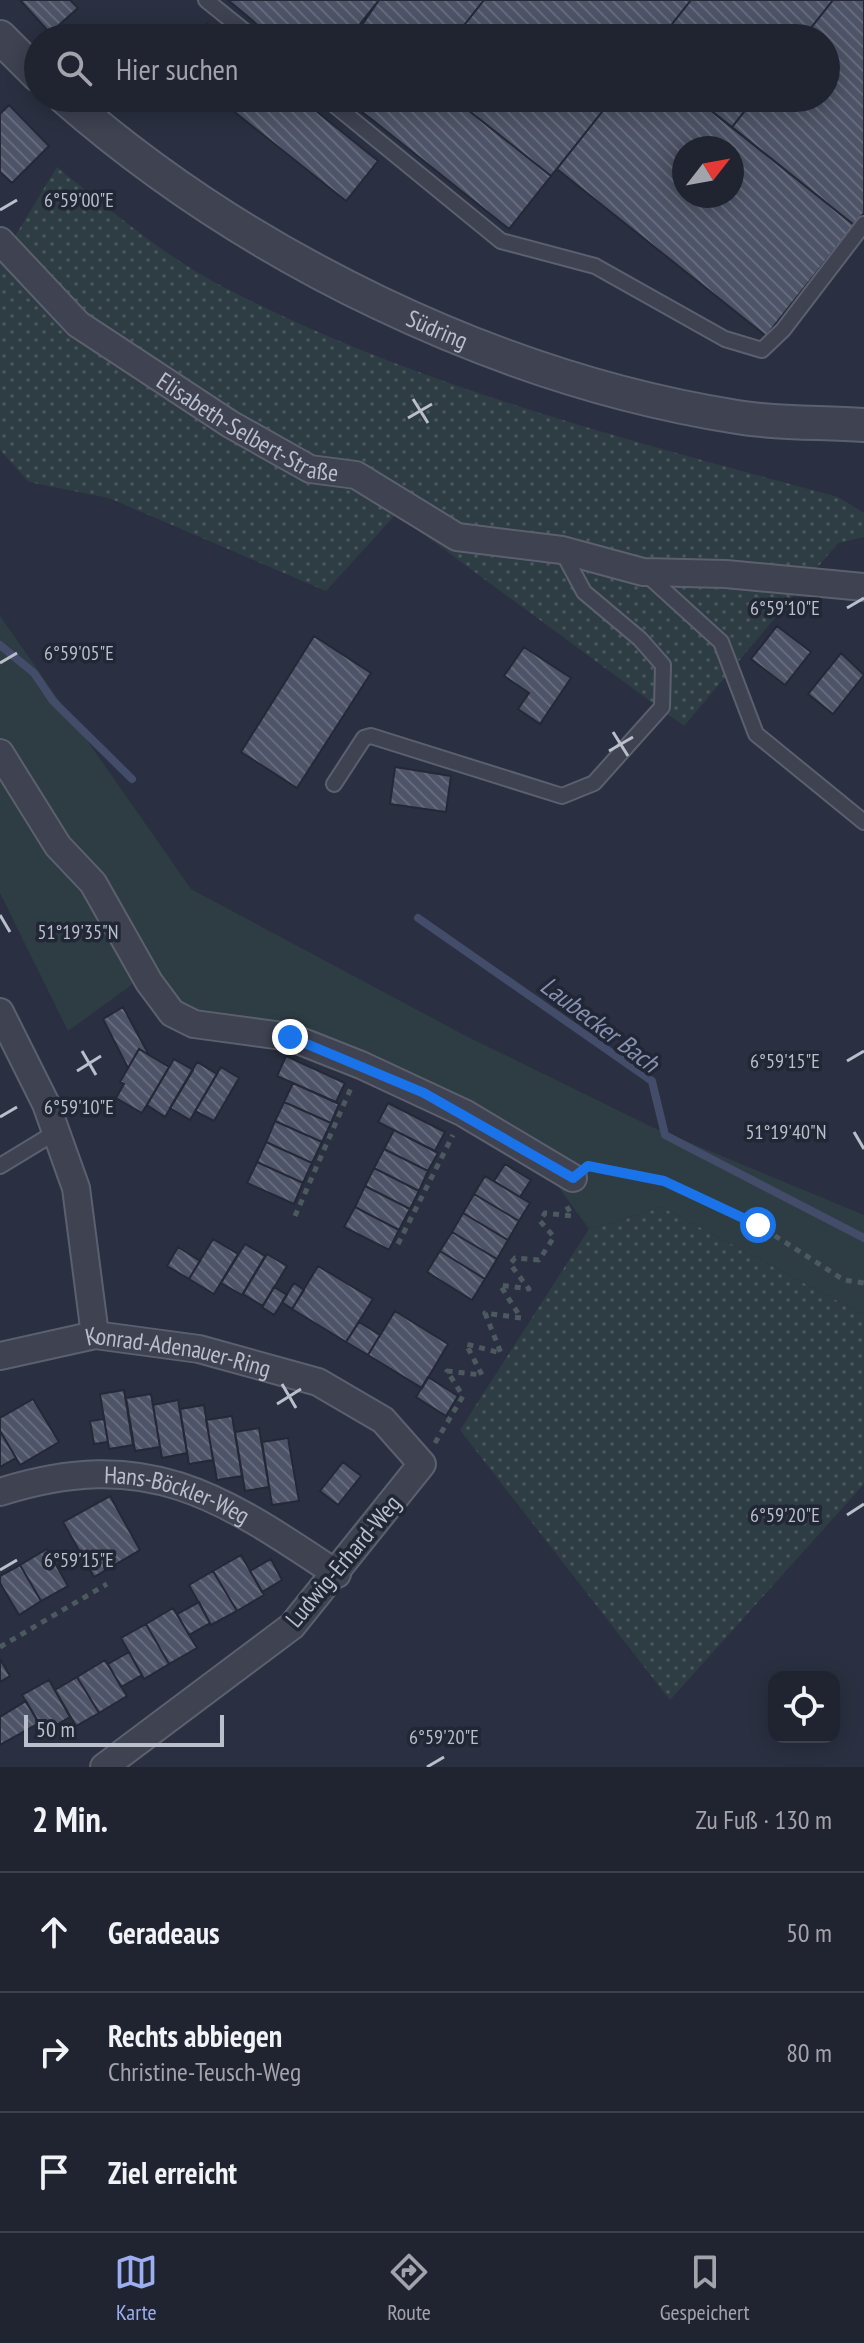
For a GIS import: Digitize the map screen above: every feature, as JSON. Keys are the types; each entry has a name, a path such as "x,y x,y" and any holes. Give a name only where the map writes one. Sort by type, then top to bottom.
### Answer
{"street":[{"path":"0,37 24,61"},
{"name":"Südring","path":"81,112 226,220 379,304 493,350 628,394 739,417 864,425"},
{"name":"Elisabeth-Selbert-Straße","path":"0,241 78,324 230,424 310,469 356,475 457,537 562,550 643,572 726,574 864,587"},
{"path":"0,753 58,846 93,883 149,982 172,1013 194,1024 290,1037 361,1065 464,1113 573,1178"},
{"path":"0,1012 56,1132 76,1188 95,1335"},
{"name":"Konrad-Adenauer-Ring","path":"0,1356 95,1335 199,1349 318,1382 383,1420 422,1464"},
{"name":"Ludwig-Erhard-Weg","path":"104,1767 292,1626 337,1574 422,1464"},
{"name":"Hans-Böckler-Weg","path":"0,1492 45,1478 104,1473 176,1482 237,1509 337,1574"}],"lane":[{"path":"206,0 236,24"},
{"path":"343,112 501,241 595,266 725,339 762,350 783,330 864,224"},
{"path":"334,784 364,738 371,736 562,796 594,783 662,707 663,665 640,639 584,592 562,550"},
{"path":"643,572 721,642 756,734 864,822"},
{"path":"0,1166 56,1132"}],"path":[{"path":"295,1216 361,1065"},
{"path":"398,1244 464,1113"},
{"path":"422,1464 463,1396 447,1371 482,1375 466,1344 501,1353 485,1313 521,1318 500,1285 529,1289 510,1264 515,1258 539,1260 554,1237 540,1221 545,1213 572,1216 561,1195 573,1178 588,1166 664,1181 758,1225 844,1280 864,1283"},
{"path":"0,1647 107,1584"}],"shaded area":[{"path":"57,167 183,263 229,290 302,325 376,356 528,409 838,497 864,513 864,537 838,543 684,726 396,514 326,591 109,498 29,482 0,450 0,261"},
{"path":"0,616 191,889 464,1035 652,1127 864,1215 864,1315 662,1207 589,1229 541,1163 283,1030 186,1015 137,981 68,1031 0,893"},
{"path":"662,1207 864,1315 864,1484 670,1700 460,1430 589,1229"}],"building":[{"path":"20,0 70,0 78,8 60,24 42,24"},
{"path":"228,0 379,0 363,24 256,24"},
{"path":"379,0 484,0 465,24 360,24"},
{"path":"484,0 691,0 672,24 465,24"},
{"path":"691,0 833,0 814,24 672,24"},
{"path":"833,0 864,0 864,213 854,225 732,127 744,112 840,112 840,24 814,24"},
{"path":"9,105 49,146 12,183 0,172 0,114"},
{"path":"235,112 317,112 378,161 346,201"},
{"path":"363,112 471,112 551,176 509,229"},
{"path":"471,112 602,112 551,176"},
{"path":"602,112 713,112 743,136 672,136 672,208 744,208 744,137 854,225 766,336 557,169"},
{"path":"713,112 744,112 732,127"},
{"path":"777,626 811,652 785,685 751,659"},
{"path":"314,636 371,673 297,788 241,752"},
{"path":"524,647 571,678 540,724 518,709 529,693 504,676"},
{"path":"841,653 864,675 833,714 808,694"},
{"path":"395,767 451,776 446,812 390,804"},
{"path":"123,1007 149,1055 139,1049 128,1068 103,1019"},
{"path":"139,1049 169,1067 142,1113 116,1098 124,1084 120,1082"},
{"path":"286,1056 345,1083 336,1102 277,1076"},
{"path":"174,1059 193,1070 165,1117 147,1105"},
{"path":"197,1062 217,1074 190,1120 170,1108"},
{"path":"221,1067 239,1078 214,1121 195,1111"},
{"path":"293,1083 339,1104 331,1123 284,1102"},
{"path":"284,1102 331,1123 322,1142 275,1121"},
{"path":"388,1103 445,1132 435,1151 378,1122"},
{"path":"275,1121 322,1142 312,1163 266,1142"},
{"path":"394,1130 438,1153 428,1171 384,1149"},
{"path":"266,1142 312,1163 303,1183 257,1162"},
{"path":"384,1149 428,1171 419,1191 374,1168"},
{"path":"257,1162 303,1183 294,1204 247,1183"},
{"path":"505,1164 531,1180 520,1197 494,1181"},
{"path":"374,1168 419,1191 410,1209 365,1186"},
{"path":"485,1176 530,1203 519,1221 474,1194"},
{"path":"365,1186 410,1209 399,1230 355,1207"},
{"path":"474,1194 519,1221 508,1240 463,1213"},
{"path":"355,1207 399,1230 389,1250 344,1227"},
{"path":"463,1213 508,1240 497,1259 452,1232"},
{"path":"452,1232 497,1259 485,1279 440,1251"},
{"path":"213,1239 238,1254 214,1294 189,1279"},
{"path":"245,1244 265,1256 242,1295 221,1283"},
{"path":"178,1247 200,1261 189,1279 167,1266"},
{"path":"440,1251 485,1279 472,1300 427,1272"},
{"path":"267,1254 287,1266 263,1306 243,1294"},
{"path":"318,1266 373,1299 346,1342 292,1309"},
{"path":"294,1283 304,1290 292,1309 282,1302"},
{"path":"274,1287 287,1295 274,1315 262,1307"},
{"path":"395,1311 448,1344 422,1388 368,1355"},
{"path":"359,1322 380,1335 368,1355 346,1342"},
{"path":"428,1377 458,1396 446,1416 416,1397"},
{"path":"124,1390 133,1445 109,1449 100,1394"},
{"path":"151,1394 160,1447 135,1451 126,1398"},
{"path":"33,1399 59,1442 20,1465 0,1431 0,1418"},
{"path":"178,1400 187,1453 162,1458 153,1405"},
{"path":"204,1405 213,1460 189,1464 180,1409"},
{"path":"232,1416 242,1476 217,1480 206,1420"},
{"path":"104,1419 108,1442 94,1444 90,1421"},
{"path":"259,1428 269,1487 245,1491 235,1432"},
{"path":"0,1431 16,1458 0,1467"},
{"path":"288,1438 299,1501 272,1505 262,1442"},
{"path":"343,1462 361,1476 338,1505 320,1491"},
{"path":"110,1496 140,1550 94,1577 63,1522"},
{"path":"47,1549 68,1586 41,1601 20,1565"},
{"path":"241,1555 264,1595 237,1611 213,1571"},
{"path":"271,1559 282,1580 262,1592 250,1571"},
{"path":"20,1565 41,1601 19,1615 0,1583 0,1576"},
{"path":"213,1571 237,1611 211,1625 189,1585"},
{"path":"199,1602 210,1623 189,1635 177,1614"},
{"path":"173,1608 197,1648 169,1664 146,1624"},
{"path":"146,1624 169,1664 144,1679 121,1638"},
{"path":"129,1652 142,1675 121,1687 108,1664"},
{"path":"0,1659 10,1676 0,1682"},
{"path":"105,1660 127,1696 99,1713 77,1677"},
{"path":"77,1677 99,1713 76,1726 55,1690"},
{"path":"49,1680 70,1717 44,1732 22,1695"},
{"path":"26,1701 39,1723 0,1745 0,1717"}],"waterway":[{"name":"Laubecker Bach","path":"0,645 34,673 53,701 132,779"},
{"name":"Laubecker Bach","path":"418,918 652,1081 665,1135 864,1238"}],"route":[{"path":"290,1037 424,1093 464,1113 573,1178 588,1166 664,1181 758,1225"}]}
